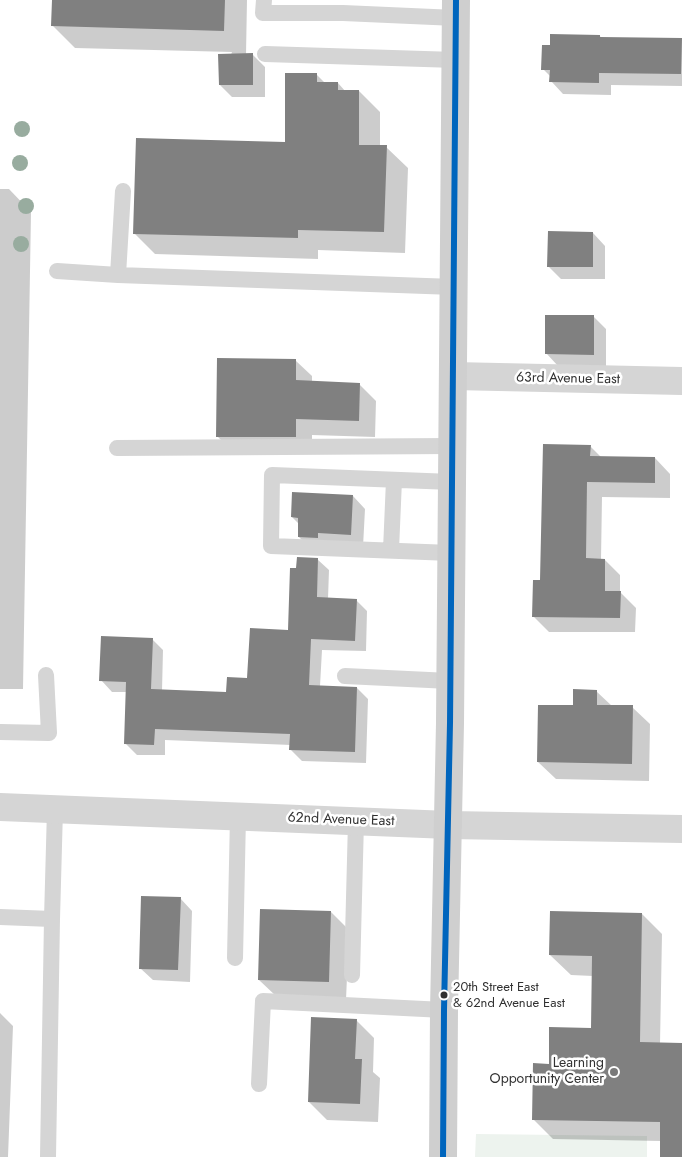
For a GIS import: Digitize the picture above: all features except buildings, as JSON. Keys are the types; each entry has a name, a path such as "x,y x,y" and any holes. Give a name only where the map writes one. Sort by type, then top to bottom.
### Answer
{"main road":[{"path":"443,1157 444,1010 449,825 456,9"}],"street":[{"name":"63rd Avenue East","path":"453,376 682,381"},
{"name":"62nd Avenue East","path":"0,807 449,825 682,829"}],"lane":[{"path":"264,0 263,13 343,7 456,9"},
{"path":"265,54 456,60"},
{"path":"118,275 123,190"},
{"path":"57,271 118,275 454,287"},
{"path":"117,448 452,446"},
{"path":"451,553 271,546 272,474 452,482"},
{"path":"390,550 394,480"},
{"path":"0,732 49,733 46,675"},
{"path":"345,676 450,680"},
{"path":"48,1157 55,809"},
{"path":"235,958 238,816"},
{"path":"352,975 356,821"},
{"path":"0,917 52,919"},
{"path":"259,1084 263,1001 444,1010"}],"shaded area":[{"path":"476,1134 647,1136 647,1157 475,1157"}],"transit line":[{"path":"443,1157 450,723 456,0"}],"place":[{"name":"20th Street East & 62nd Avenue East","path":"444,995"},
{"name":"Learning Opportunity Center","path":"614,1072"}]}
